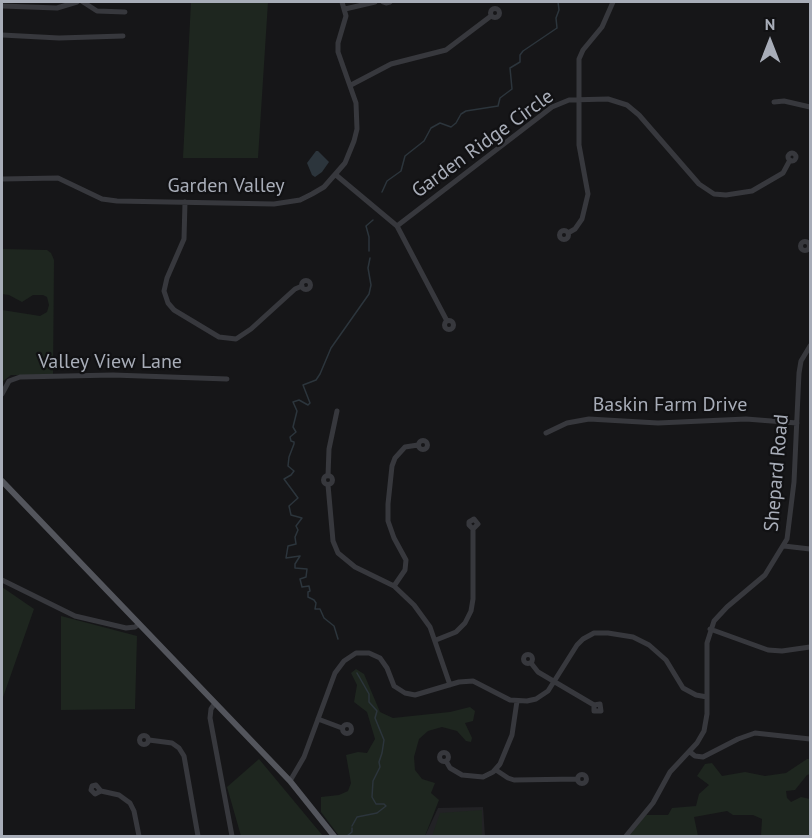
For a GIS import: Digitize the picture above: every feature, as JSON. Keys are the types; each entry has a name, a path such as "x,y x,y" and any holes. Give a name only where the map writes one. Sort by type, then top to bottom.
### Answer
{"main road":[{"path":"2,481 290,781 334,837"}],"street":[{"path":"2,6 15,4 57,8 77,2"},
{"path":"83,2 97,11 125,12"},
{"path":"342,2 345,9 375,2"},
{"path":"383,2 390,2"},
{"path":"568,233 575,229 582,219 588,200 579,145 580,56 602,27 613,2"},
{"name":"Garden Valley","path":"2,179 58,178 109,201 288,203 312,194 324,188 336,175 350,153 357,129 356,103 338,52 345,22 345,9"},
{"path":"351,85 391,64 446,50 491,16"},
{"path":"2,35 59,38 123,36"},
{"name":"Garden Ridge Circle","path":"397,226 561,102 579,99 615,100 632,109 699,184 714,194 726,195 752,191 783,173 790,160"},
{"path":"774,102 784,101 810,106"},
{"path":"336,175 397,226 447,321"},
{"path":"185,202 184,239 165,285 165,297 174,310 219,337 236,339 295,289 302,286"},
{"path":"806,251 809,257"},
{"name":"Shepard Road","path":"710,629 727,607 765,575 788,539 792,507 800,363 810,346"},
{"name":"Valley View Lane","path":"2,394 9,381 20,377 113,375 227,379"},
{"path":"337,411 329,449 328,476 323,480 328,485 333,541 338,553 355,567 394,586 414,605 430,627 436,640 450,685"},
{"name":"Baskin Farm Drive","path":"546,433 567,423 588,419 658,423 746,419 797,423"},
{"path":"394,586 405,570 406,560 388,521 387,504 392,466 405,447 418,445"},
{"path":"436,640 456,632 465,623 471,611 473,529"},
{"path":"788,539 798,547"},
{"path":"784,546 810,549"},
{"path":"2,580 75,616 126,628 139,624"},
{"path":"626,837 653,803 670,772 700,740 704,731 707,714 707,643 710,629 768,650 782,651 810,647"},
{"path":"290,781 300,765 335,673 344,661 356,653 369,653 380,658 394,686 405,693 414,695 464,681 473,681 510,700 517,701 536,699 548,691 577,645 589,635 608,633 633,637 649,645 666,660 683,688 694,693 707,694"},
{"path":"531,663 534,669 594,705"},
{"path":"446,761 454,771 466,776 483,777 496,770 512,735 517,701"},
{"path":"215,704 211,709 210,718 232,837"},
{"path":"318,718 342,728"},
{"path":"690,752 695,756 703,757 755,733 810,739"},
{"path":"149,740 172,743 184,756 198,837"},
{"path":"496,770 514,780 578,779"},
{"path":"101,791 119,795 129,803 134,811 139,837"}],"shaded area":[{"path":"191,2 268,2 258,158 183,158"},
{"path":"316,151 329,162 315,177 307,163"},
{"path":"2,249 47,250 54,260 53,375 11,375 2,382 2,310 40,316 47,312 49,305 47,297 43,295 33,295 22,302 2,294"},
{"path":"2,587 34,609 2,700"},
{"path":"61,616 137,636 135,709 61,710"},
{"path":"356,669 364,674 380,712 393,718 450,712 470,707 475,711 473,721 465,723 472,738 471,742 466,741 457,731 442,727 428,731 419,739 414,757 415,770 422,779 435,783 431,793 439,800 425,836 339,836 321,812 321,797 339,795 348,791 351,783 346,755 358,752 367,753 375,739 367,712 354,702 357,685 351,673"},
{"path":"259,759 323,836 241,836 227,787"},
{"path":"810,759 810,774 795,790 786,791 787,798 791,802 801,797 810,799 810,836 761,836 762,819 753,815 733,815 727,811 694,817 698,836 629,836 646,815 668,815 672,808 696,806 699,794 709,785 697,776 705,764 712,763 722,776 745,772 765,776 786,773"},
{"path":"483,807 485,836 425,836 438,808"},
{"path":"482,810 482,836 432,836 440,813"}],"waterway":[{"path":"382,192 387,181 401,171 405,156 424,141 431,128 440,123 451,127 466,111 498,106 500,98 512,89 510,68 520,62 520,55 523,51 557,28 558,2"},
{"path":"369,251 366,226 373,220"},
{"path":"338,639 334,626 324,618 320,609 315,609 316,603 308,597 309,586 302,587 300,579 306,577 307,569 295,568 300,556 286,558 288,546 296,544 295,537 298,530 296,526 302,518 291,515 289,506 298,498 284,479 294,471 288,466 294,444 290,437 296,432 293,427 297,411 293,402 299,400 308,405 310,403 303,385 316,380 331,348 369,294 370,258"},
{"path":"352,826 357,817 377,813 386,806 376,804 372,797 373,781 380,767 384,740 375,718 377,711 369,702 369,694 357,673"},
{"path":"347,836 352,832 352,828"}]}
